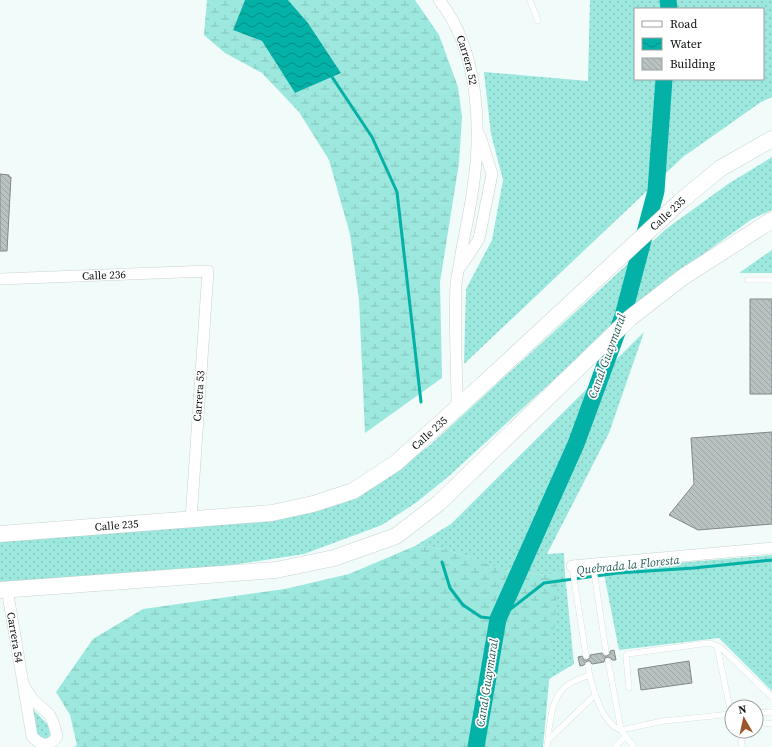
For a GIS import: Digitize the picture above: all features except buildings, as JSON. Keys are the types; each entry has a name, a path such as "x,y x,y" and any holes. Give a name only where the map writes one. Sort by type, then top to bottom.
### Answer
{"main road":[{"name":"Calle 235","path":"0,534 272,514 313,504 353,491 396,463 682,200 721,168 772,139"},
{"path":"3,589 276,570 334,558 396,536 439,503 630,318 682,277 772,220"}],"street":[{"name":"Carrera 52","path":"439,0 454,22 461,36 469,65 475,96 477,127 473,188 456,283 457,408"},
{"name":"Carrera 52","path":"458,270 479,239 492,174 477,127"},
{"path":"464,236 468,230 474,229 478,232 479,239"},
{"name":"Calle 236","path":"0,279 208,271"},
{"name":"Carrera 53","path":"191,520 208,271"},
{"path":"457,370 460,379 464,384 479,388"},
{"path":"572,566 772,548"},
{"name":"Carrera 54","path":"3,589 24,686 32,736 37,743 49,746 58,736 53,722 49,714 33,700 24,686"}],"lane":[{"path":"530,0 538,21"},
{"path":"748,280 772,280"},
{"path":"593,565 606,652"},
{"path":"572,566 586,656"},
{"path":"629,688 627,654 709,643 721,648 772,697"},
{"path":"717,646 728,699"},
{"path":"608,661 621,730 634,747"},
{"path":"588,665 589,675 595,695 613,727 621,730 663,721 724,715"},
{"path":"547,747 552,713 562,690 570,684 589,675"},
{"path":"548,740 595,695"},
{"path":"614,747 625,737"}],"green space":[{"path":"207,0 245,0 233,30 262,41 295,93 341,73 308,23 288,0 415,0 439,35 458,87 462,117 459,163 440,282 442,378 365,433 359,300 350,234 329,160 299,112 262,73 225,53 204,35"},
{"path":"590,0 772,0 772,97 761,102 683,157 464,364 466,289 492,240 503,180 491,134 484,72 588,81"},
{"path":"772,157 772,210 752,219 681,270 631,309 449,476 417,502 382,525 304,554 219,567 0,583 0,541 360,495 429,446 666,229 728,184"},
{"path":"772,250 772,273 739,273"},
{"path":"644,332 609,433 547,554 564,553 574,664 549,679 558,573 546,575 503,570 461,554 432,547 415,546 451,524"},
{"path":"415,546 432,547 461,554 504,570 545,575 559,573 543,747 74,747 77,745 70,715 56,692 93,639 143,609 285,589 349,574"},
{"path":"772,555 772,691 719,638 619,650 603,569"},
{"path":"31,707 49,726 50,735 47,739 42,738 36,731"}],"water":[{"path":"245,0 288,0 308,23 341,73 295,93 262,41 233,30"}],"waterway":[{"name":"Canal Guaymaral","path":"668,0 669,8"},
{"name":"Canal Guaymaral","path":"332,77 372,137 397,192 421,402"},
{"name":"Canal Guaymaral","path":"476,747 498,619 576,444 623,316 656,191 664,80"},
{"name":"Quebrada la Floresta","path":"442,562 450,588 463,605 481,617 498,619 544,583 618,573 694,568 772,560"}]}
